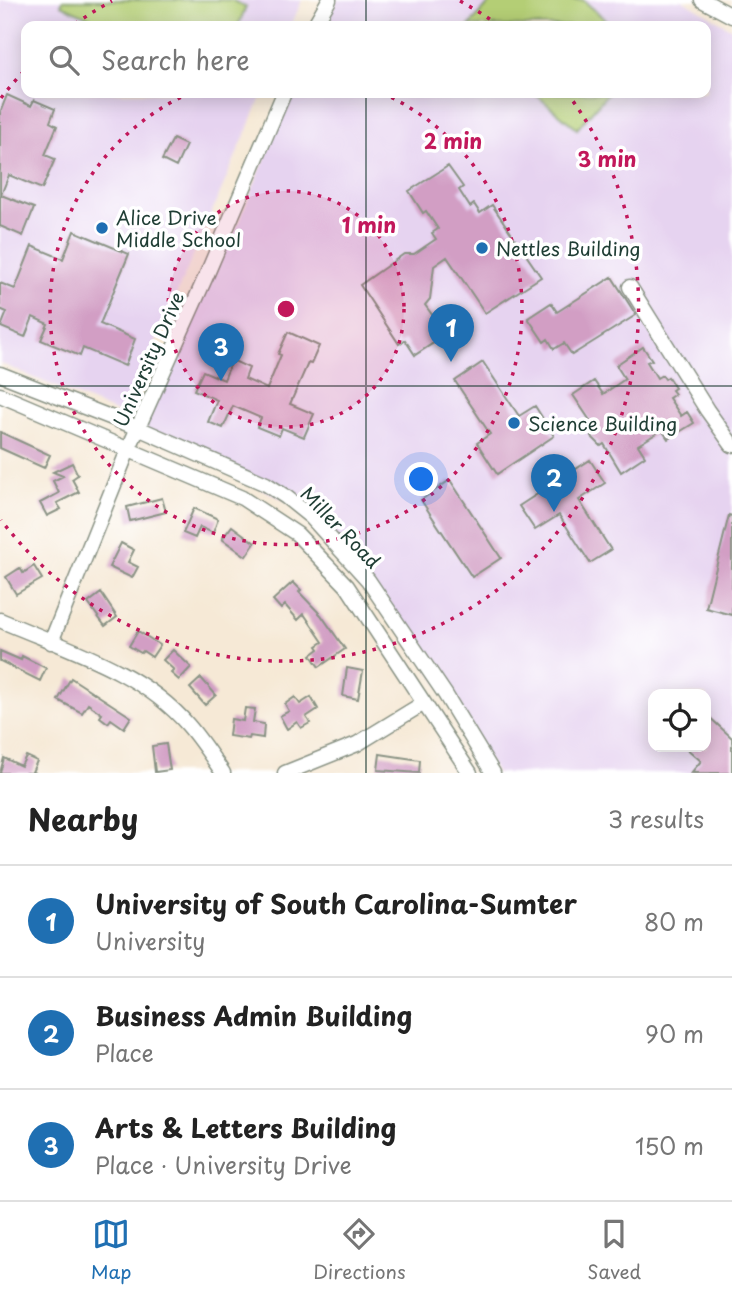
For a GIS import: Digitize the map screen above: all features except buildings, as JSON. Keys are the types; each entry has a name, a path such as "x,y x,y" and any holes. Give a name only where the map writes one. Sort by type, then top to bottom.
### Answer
{"street":[{"path":"317,21 329,0"},
{"path":"702,0 732,16"},
{"name":"University Drive","path":"51,642 128,450 282,98"},
{"path":"630,287 732,445"},
{"name":"Miller Road","path":"0,374 138,428 265,484 311,517 368,580 445,694 493,773"},
{"name":"Miller Road","path":"0,395 242,498 297,534 347,586 470,773"},
{"path":"0,620 117,672 152,692 187,723 223,773"},
{"path":"285,773 356,744 424,703"}],"shaded area":[{"name":"Alice Drive Middle School","path":"0,0 302,0 293,21 21,21 21,98 261,98 124,416 0,363"},
{"path":"337,0 683,0 732,29 732,773 497,773 377,591 305,510 138,428 238,224 290,98 711,98 711,21 326,21"}],"green space":[{"path":"63,0 231,0 246,7 240,21 97,21 61,5"},
{"path":"492,0 583,0 607,21 473,21"},
{"path":"540,98 604,98 577,129"}],"place":[{"name":"Alice Drive Middle School","path":"102,228"},
{"name":"Nettles Building","path":"482,248"},
{"name":"University of South Carolina-Sumter","path":"451,362"},
{"name":"Arts & Letters Building","path":"221,381"},
{"name":"Science Building","path":"514,423"},
{"name":"Business Admin Building","path":"554,512"}]}
